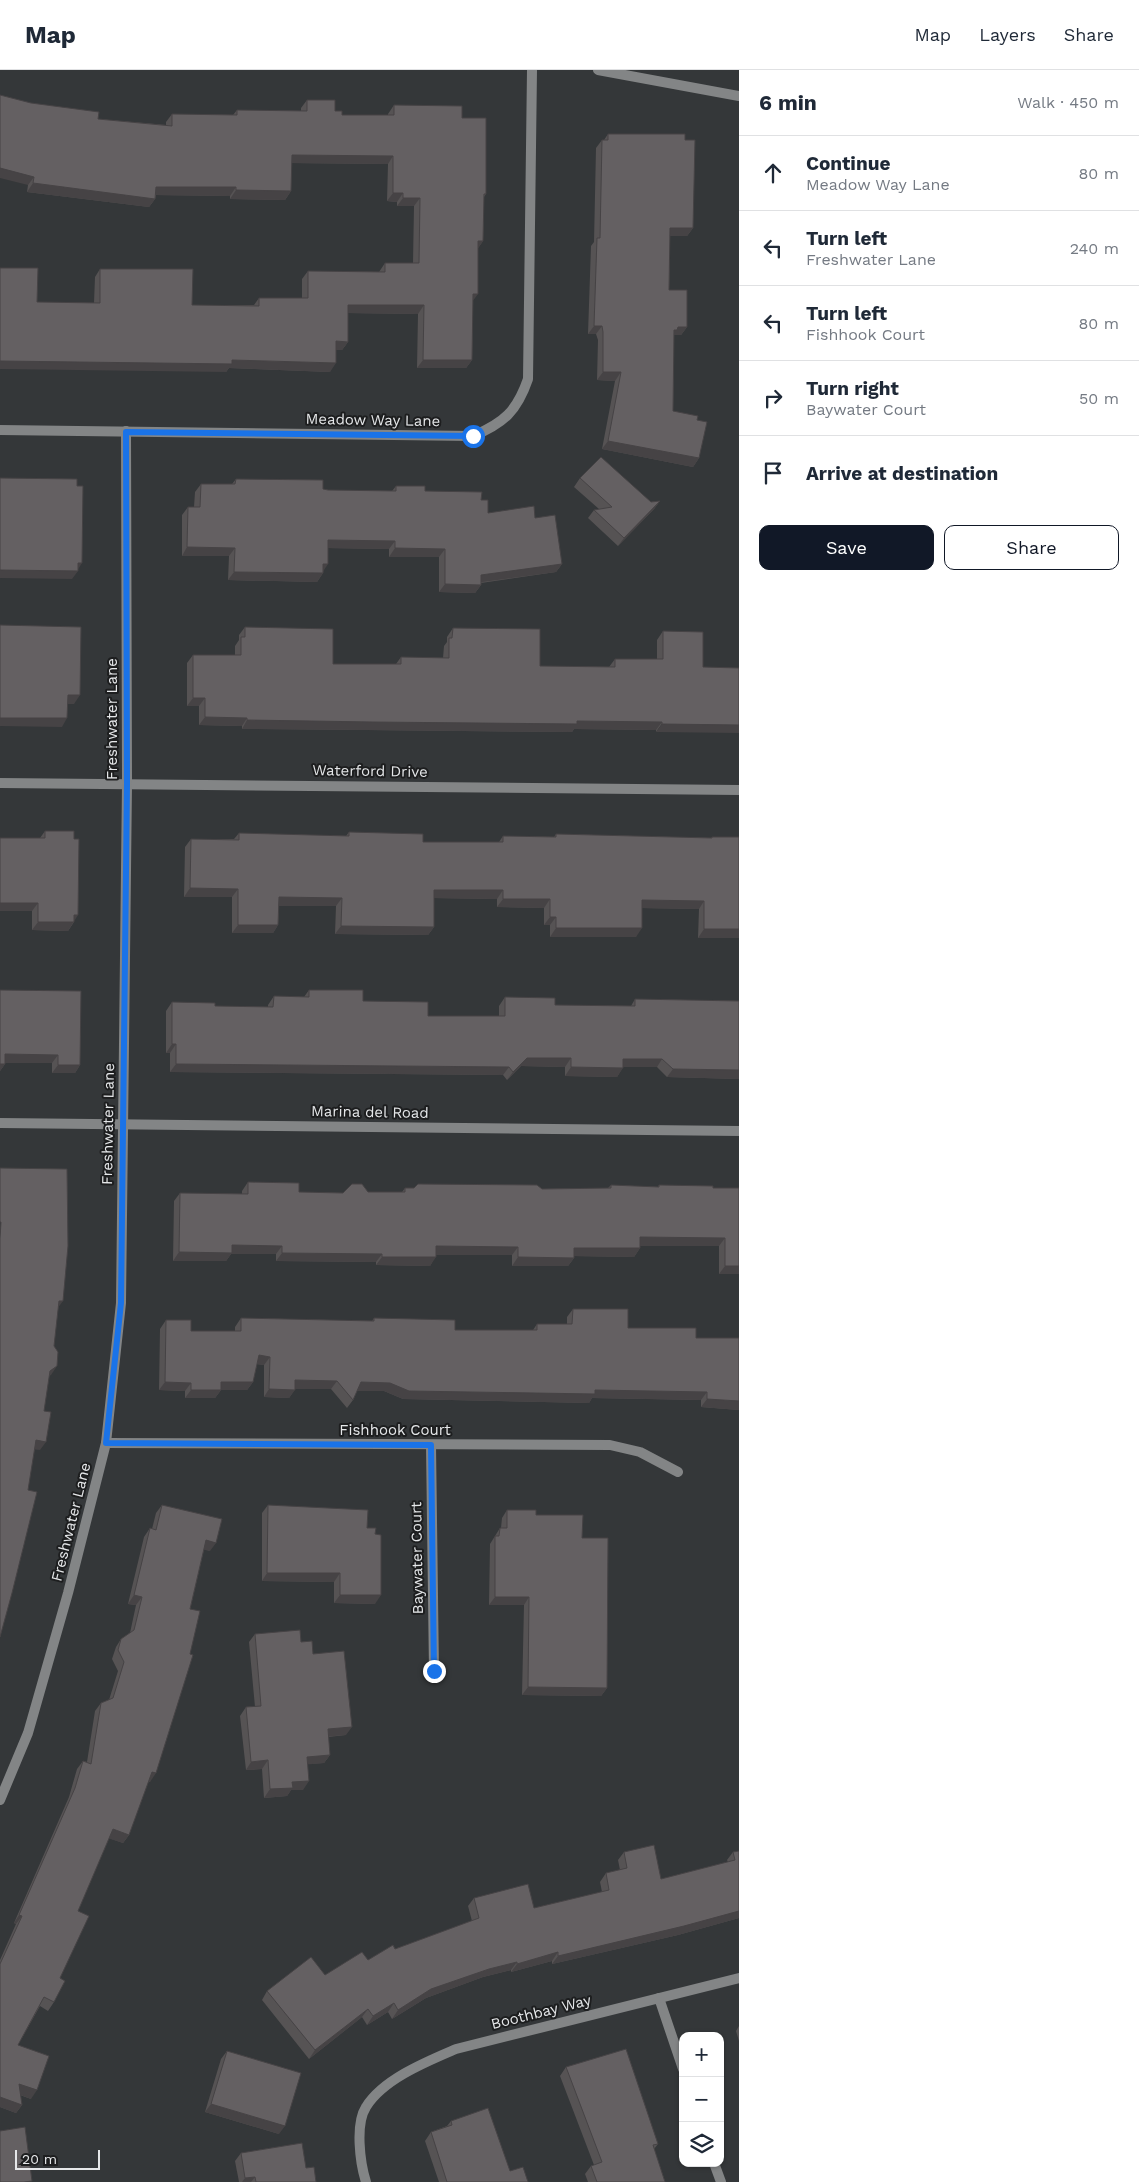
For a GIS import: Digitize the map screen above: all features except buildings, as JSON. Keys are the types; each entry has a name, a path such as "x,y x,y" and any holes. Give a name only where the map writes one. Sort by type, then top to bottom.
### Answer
{"street":[{"name":"Meadow Way Lane","path":"0,430 473,436 494,428 520,401 528,379 532,70"},
{"path":"598,70 739,96"},
{"name":"Freshwater Lane","path":"0,1800 28,1733 68,1593 106,1443 121,1303 127,784 126,432"},
{"name":"Waterford Drive","path":"0,783 739,790"},
{"name":"Marina del Road","path":"0,1123 739,1131"},
{"name":"Fishhook Court","path":"106,1443 610,1445 640,1452 678,1472"},
{"name":"Baywater Court","path":"431,1445 434,1671"},
{"name":"Boothbay Way","path":"366,2182 361,2166 360,2134 366,2107 384,2089 414,2068 456,2049 739,1978"},
{"path":"659,1998 679,2057"},
{"path":"715,2167 721,2182"}],"route":[{"path":"434,1671 431,1445 106,1443 121,1303 127,784 126,432 473,436"}]}
